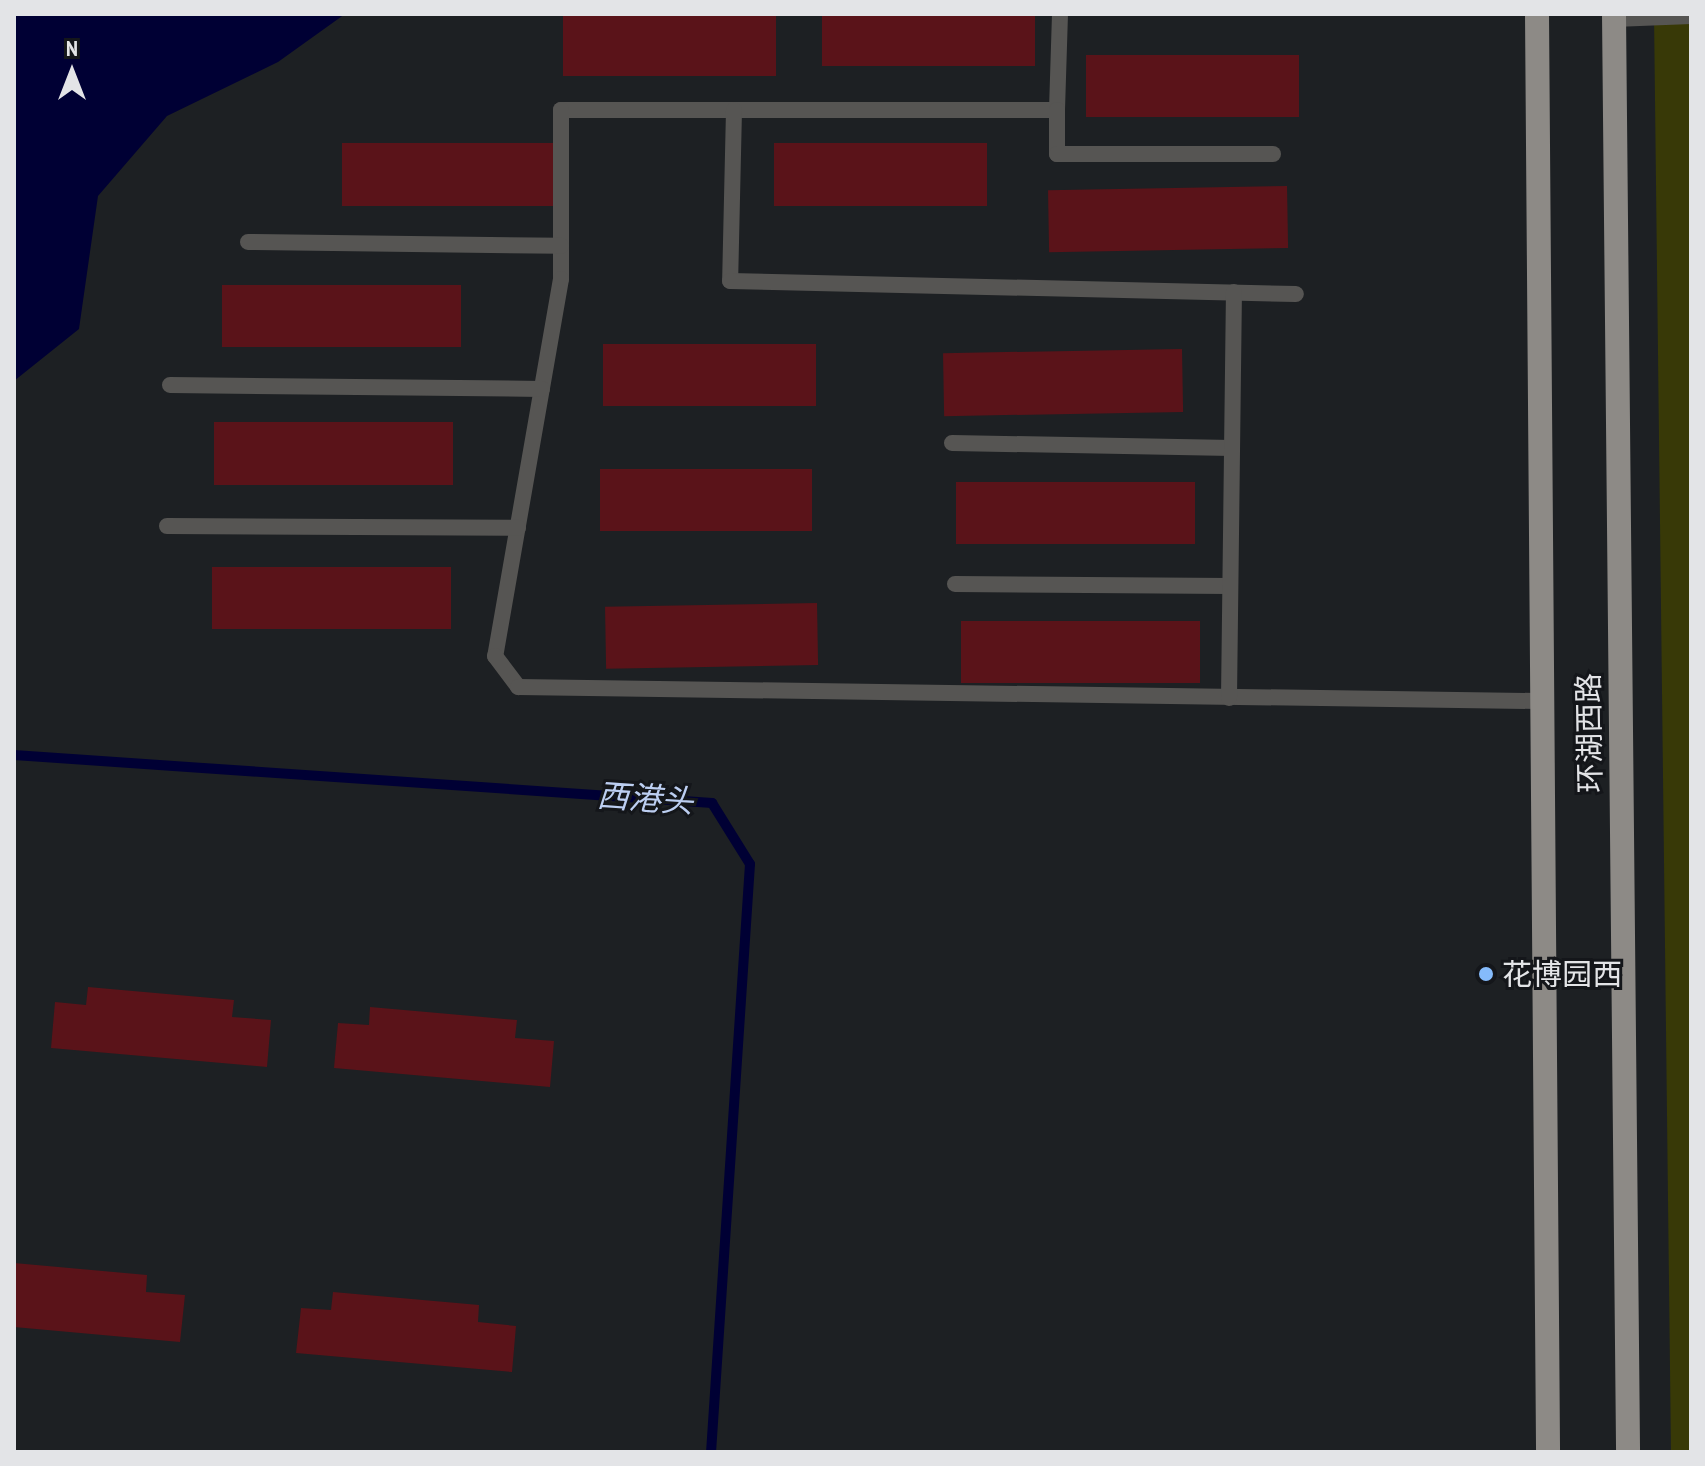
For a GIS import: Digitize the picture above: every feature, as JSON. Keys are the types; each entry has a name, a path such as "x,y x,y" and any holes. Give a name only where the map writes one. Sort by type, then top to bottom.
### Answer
{"main road":[{"name":"环湖西路","path":"1537,14 1538,701 1548,1452"},
{"name":"环湖西路","path":"1614,17 1628,1452"}],"lane":[{"path":"1060,14 1057,154 1273,154"},
{"path":"1614,17 1691,16"},
{"path":"1057,110 561,110 561,246 542,389 495,656 518,687 1538,701"},
{"path":"734,110 730,281 1296,294"},
{"path":"248,242 561,246"},
{"path":"1229,698 1234,292"},
{"path":"170,385 542,389"},
{"path":"952,443 1232,448"},
{"path":"167,526 518,528"},
{"path":"955,584 1230,586"}],"shaded area":[{"path":"14,14 345,14 278,62 167,116 98,196 79,329 14,381"},
{"path":"1654,14 1691,14 1691,1452 1671,1452"}],"building":[{"path":"563,14 776,14 776,76 563,76"},
{"path":"822,14 1035,14 1035,66 822,66"},
{"path":"1086,55 1299,55 1299,117 1086,117"},
{"path":"342,143 555,143 555,206 342,206"},
{"path":"774,143 987,143 987,206 774,206"},
{"path":"1287,186 1288,248 1049,252 1048,190"},
{"path":"222,285 461,285 461,347 222,347"},
{"path":"603,344 816,344 816,406 603,406"},
{"path":"1182,349 1183,412 944,416 943,353"},
{"path":"214,422 453,422 453,485 214,485"},
{"path":"600,469 812,469 812,531 600,531"},
{"path":"956,482 1195,482 1195,544 956,544"},
{"path":"212,567 451,567 451,629 212,629"},
{"path":"817,603 818,665 606,669 605,607"},
{"path":"961,621 1200,621 1200,683 961,683"},
{"path":"88,987 234,1000 232,1017 271,1020 267,1067 51,1048 55,1002 86,1005"},
{"path":"370,1007 517,1020 515,1038 554,1041 550,1087 334,1068 338,1023 369,1025"},
{"path":"14,1263 147,1275 146,1292 185,1295 180,1342 14,1327"},
{"path":"333,1292 479,1305 478,1322 516,1326 512,1372 296,1353 301,1308 331,1310"}],"waterway":[{"name":"西港头","path":"14,755 712,803 750,864 711,1452"}],"place":[{"name":"花博园西","path":"1486,974"}]}
